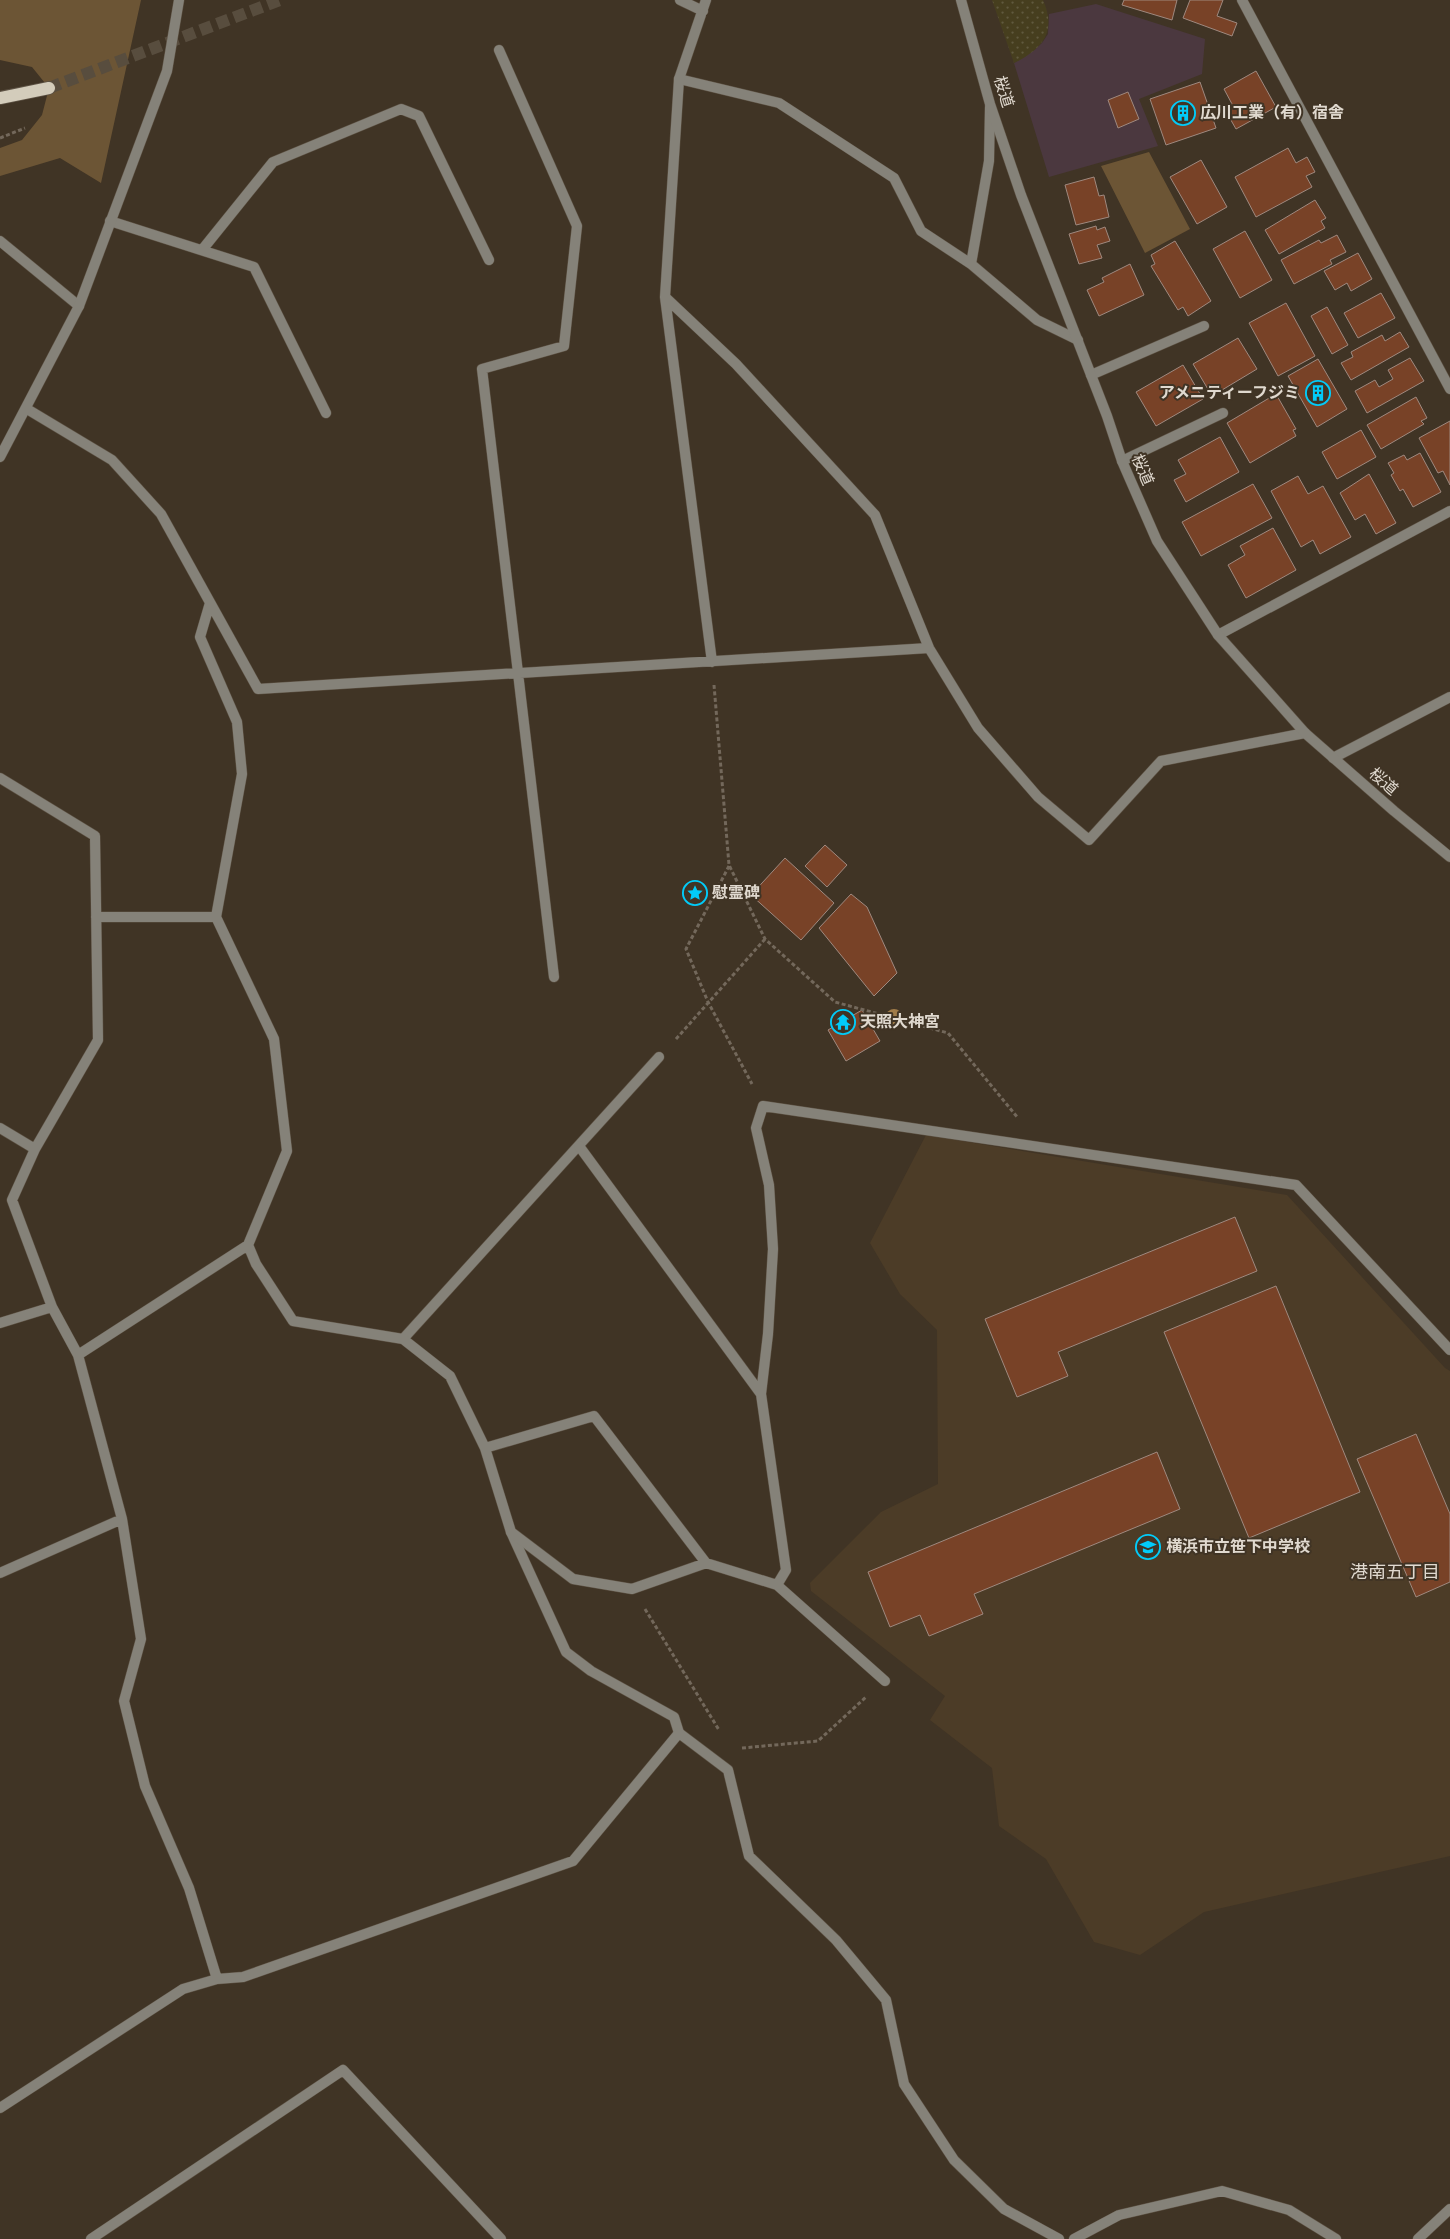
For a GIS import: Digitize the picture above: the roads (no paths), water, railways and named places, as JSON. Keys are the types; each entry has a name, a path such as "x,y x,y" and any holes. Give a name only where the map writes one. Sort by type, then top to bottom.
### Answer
{"main road":[{"path":"0,98 49,88"}],"street":[{"path":"0,457 27,409 79,306 167,71 179,0"},
{"path":"680,0 703,10"},
{"path":"706,0 679,79 665,297 712,662"},
{"name":"桜道","path":"961,0 990,104 1020,195 1078,340 1122,461 1157,542 1218,635 1304,733 1450,857"},
{"path":"1242,0 1450,389"},
{"path":"499,50 577,226 564,346 482,369 554,977"},
{"path":"679,79 779,103 894,178 921,232 971,264 1036,320 1078,340"},
{"path":"971,264 989,161 990,104"},
{"path":"202,250 273,162 401,109 419,116 489,260"},
{"path":"110,222 254,267 326,413"},
{"path":"0,242 79,306"},
{"path":"665,297 736,364 875,515 929,648 978,728 1038,797 1089,840 1161,761 1304,733"},
{"path":"1091,375 1204,326"},
{"path":"27,409 112,460 160,514 258,689 929,648"},
{"path":"1122,461 1223,413"},
{"path":"1218,635 1450,511"},
{"path":"78,1355 248,1245 287,1151 274,1039 216,917 242,774 237,722 200,637 210,603"},
{"path":"1333,758 1450,697"},
{"path":"0,778 95,836 98,1040 35,1149 12,1200 52,1307 78,1355 122,1520 141,1639 124,1701 145,1786 189,1888 217,1979"},
{"path":"96,917 216,917"},
{"path":"403,1339 659,1057"},
{"path":"777,1585 786,1570 761,1394 768,1334 773,1249 769,1185 756,1128 763,1106 1296,1185 1450,1350"},
{"path":"0,1128 35,1149"},
{"path":"579,1146 761,1394"},
{"path":"248,1245 256,1264 293,1321 403,1339 450,1376 485,1448 511,1532 566,1652 591,1671 674,1717 679,1733 728,1770 750,1856 836,1940 886,2000 904,2084 954,2160 1004,2209 1059,2239"},
{"path":"0,1323 52,1307"},
{"path":"485,1448 594,1416 706,1562 777,1585 885,1681"},
{"path":"0,1573 122,1520"},
{"path":"511,1532 573,1579 632,1589 706,1562"},
{"path":"0,2108 183,1989 217,1979 243,1977 573,1861 679,1733"},
{"path":"92,2239 343,2070 501,2239"},
{"path":"1074,2239 1119,2215 1222,2191 1289,2210 1336,2239"},
{"path":"1418,2239 1450,2209"}],"tunnel":[{"path":"49,88 280,0"}],"place":[{"name":"広川工業（有）宿舎","path":"1183,113"},
{"name":"アメニティーフジミ","path":"1318,393"},
{"name":"慰霊碑","path":"695,893"},
{"name":"天照大神宮","path":"843,1022"},
{"name":"横浜市立笹下中学校","path":"1148,1547"}],"district":[{"name":"港南五丁目","path":"1395,1572"}]}
